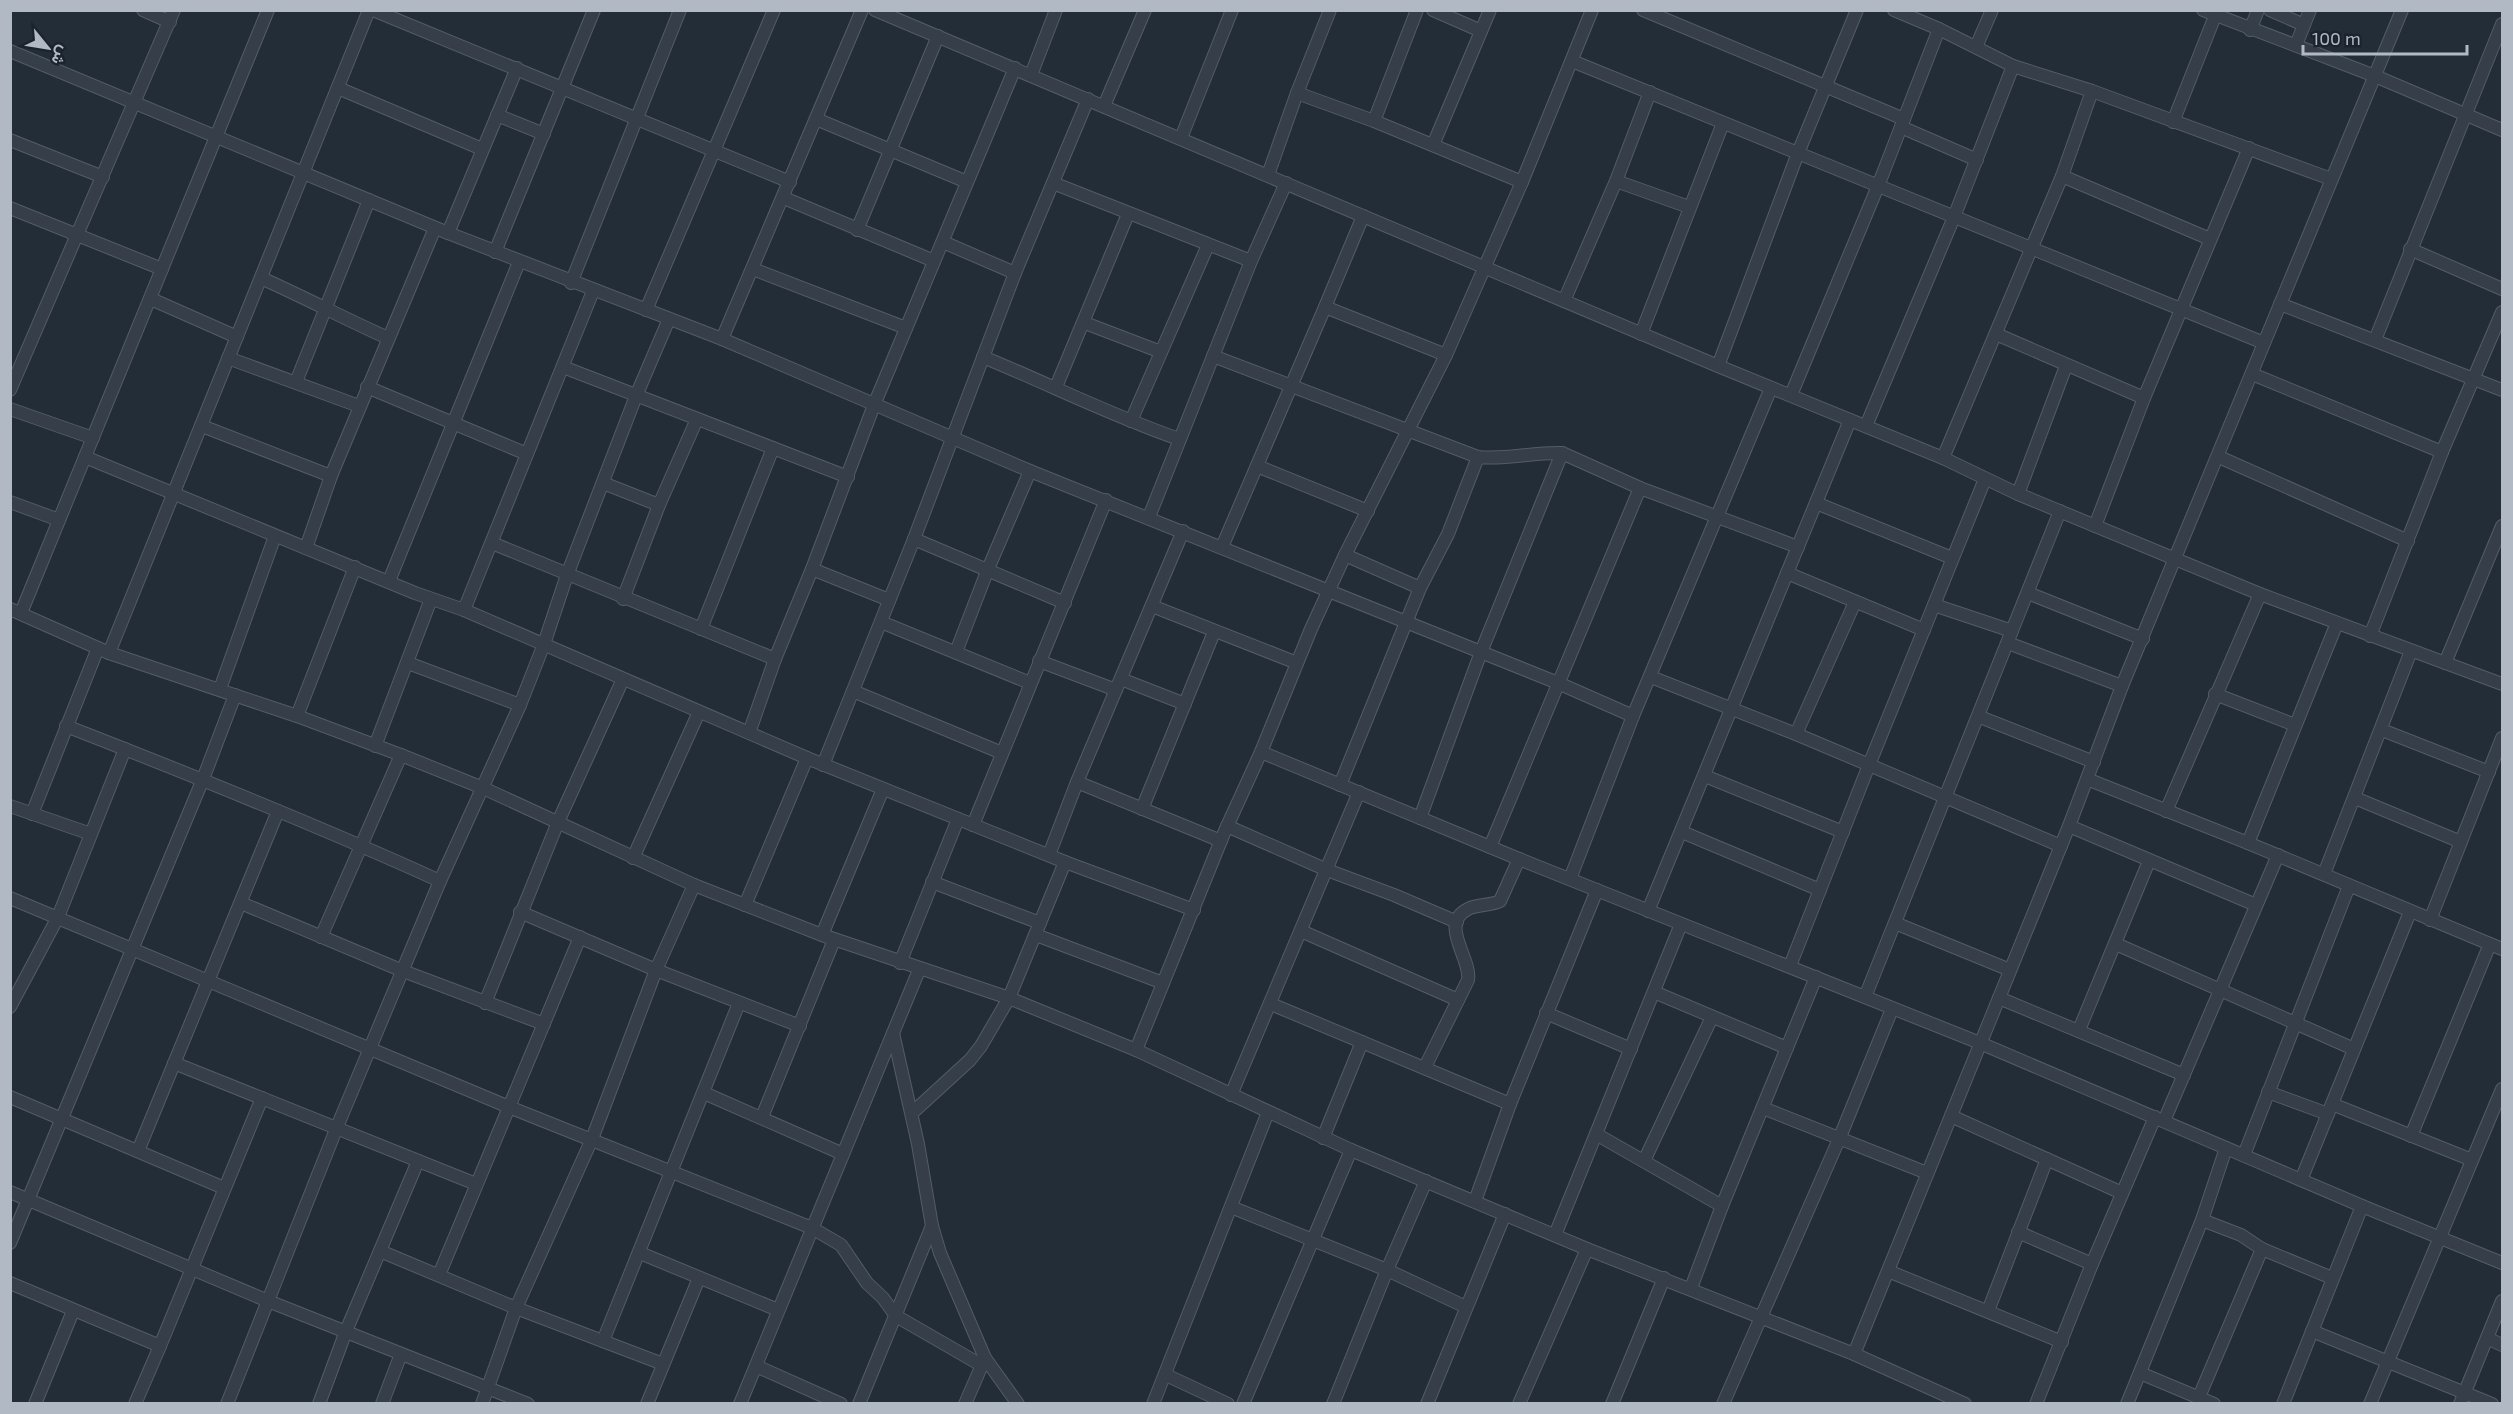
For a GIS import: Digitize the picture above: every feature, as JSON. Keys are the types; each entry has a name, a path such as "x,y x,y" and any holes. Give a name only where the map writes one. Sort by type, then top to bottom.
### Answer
{"street":[{"path":"10,390 172,16 143,10"},
{"path":"268,10 59,520 16,611 104,650 297,716 483,788 694,885 828,938 1009,998 1136,1050 1351,1150 1587,1249 1854,1354 1965,1404"},
{"path":"32,814 66,726 104,650 202,426 371,10 715,149 790,182"},
{"path":"495,252 594,10"},
{"path":"571,283 680,10"},
{"path":"646,310 774,10"},
{"path":"722,339 784,198 862,10"},
{"path":"874,10 1641,334 1866,426 2095,526 2260,594 2502,684"},
{"path":"1031,75 1056,10"},
{"path":"1104,106 1145,10"},
{"path":"1181,138 1232,10"},
{"path":"1268,175 1330,10"},
{"path":"1374,121 1417,10"},
{"path":"1433,10 1481,30"},
{"path":"1433,145 1490,10"},
{"path":"1136,1050 1227,826 1261,752 1297,663 1345,555 1446,355 1522,182 1592,10"},
{"path":"1643,10 1826,87 1977,159"},
{"path":"1718,366 1798,153 1857,10"},
{"path":"1894,10 1939,29 2013,66 2092,91 2331,179"},
{"path":"1977,47 1992,10"},
{"path":"2250,30 2258,10"},
{"path":"2270,10 2288,14 2304,26"},
{"path":"2296,45 2310,10"},
{"path":"1854,1354 2061,846 2122,686 2402,10"},
{"path":"2173,122 2209,12 2250,30 2296,45 2375,76 2502,130"},
{"path":"2277,40 2288,14"},
{"path":"2375,340 2502,24"},
{"path":"1791,395 1878,186 1939,29"},
{"path":"857,230 938,36"},
{"path":"10,51 447,233 571,283 722,339 1030,471 1558,683 1633,716"},
{"path":"1572,61 2264,343"},
{"path":"1866,426 1954,217 2013,66"},
{"path":"447,233 517,68"},
{"path":"749,734 775,659 848,477 874,405 1015,68"},
{"path":"338,88 482,149"},
{"path":"1943,459 2062,177 2092,91"},
{"path":"1564,301 1616,181 1650,92"},
{"path":"1297,93 1374,121 1522,182"},
{"path":"823,765 914,539 1015,273 1088,99"},
{"path":"497,116 544,134"},
{"path":"816,119 967,182"},
{"path":"1641,334 1723,123"},
{"path":"10,140 103,177"},
{"path":"2095,526 2144,398 2248,148"},
{"path":"2062,177 2210,238"},
{"path":"1616,181 1689,207"},
{"path":"1053,183 1251,261"},
{"path":"1149,517 1251,261 1286,183"},
{"path":"784,198 934,261"},
{"path":"296,382 369,200"},
{"path":"10,208 162,269"},
{"path":"1056,387 1085,323 1128,214"},
{"path":"1222,547 1363,216"},
{"path":"306,548 359,406 435,228"},
{"path":"942,242 1015,273"},
{"path":"1131,421 1208,245"},
{"path":"2410,249 2502,289"},
{"path":"389,581 519,262"},
{"path":"753,269 906,328"},
{"path":"261,278 388,338"},
{"path":"464,610 593,291"},
{"path":"151,299 237,337"},
{"path":"2280,304 2502,390"},
{"path":"1325,307 1446,355"},
{"path":"2370,636 2442,452 2502,312"},
{"path":"227,1404 402,971 520,705 636,396 669,319"},
{"path":"1085,323 1161,352"},
{"path":"1996,334 2144,398"},
{"path":"1213,356 1292,384 1478,457 1506,458 1562,453 1640,488 1798,547"},
{"path":"983,357 1131,421 1179,439"},
{"path":"228,358 359,406"},
{"path":"2018,494 2066,366"},
{"path":"563,367 848,477"},
{"path":"2252,374 2442,452"},
{"path":"367,387 527,454"},
{"path":"1570,879 1633,716 1771,388"},
{"path":"10,409 93,438"},
{"path":"623,599 697,419"},
{"path":"1648,911 1850,420"},
{"path":"202,426 331,476"},
{"path":"701,629 772,448"},
{"path":"1420,818 1481,652 1562,453"},
{"path":"2219,456 2408,541"},
{"path":"85,457 431,599 464,610 823,765 1065,862 1194,910"},
{"path":"1340,785 1420,588 1448,534 1478,457"},
{"path":"1257,466 1368,511"},
{"path":"956,652 1030,471"},
{"path":"1790,966 1985,478"},
{"path":"603,483 660,505"},
{"path":"1490,847 1640,488"},
{"path":"973,825 1106,500"},
{"path":"10,502 59,520"},
{"path":"1816,503 1952,558"},
{"path":"1866,997 1945,797 1980,717 2060,511"},
{"path":"2445,663 2498,552 2502,526"},
{"path":"1049,855 1077,782 1183,531"},
{"path":"220,689 275,536"},
{"path":"914,539 1065,603"},
{"path":"492,543 623,599 775,659"},
{"path":"1345,555 1420,588"},
{"path":"297,716 355,567"},
{"path":"812,569 890,600"},
{"path":"1787,573 1924,630"},
{"path":"2028,593 2143,639"},
{"path":"2166,812 2260,594"},
{"path":"375,746 431,599"},
{"path":"1796,734 1855,602"},
{"path":"1934,605 2122,686"},
{"path":"1152,606 1297,663"},
{"path":"881,622 1030,683"},
{"path":"2248,843 2337,623"},
{"path":"1142,809 1214,632"},
{"path":"2324,874 2411,651"},
{"path":"1039,661 1185,704"},
{"path":"408,663 520,705"},
{"path":"1651,677 1796,734 2061,846"},
{"path":"485,1003 558,822 623,679"},
{"path":"853,691 1002,753"},
{"path":"10,1243 203,779 235,694"},
{"path":"2215,694 2295,725"},
{"path":"633,858 699,712"},
{"path":"1980,717 2094,762"},
{"path":"66,726 203,779 440,881"},
{"path":"2382,730 2489,772"},
{"path":"2430,920 2502,738"},
{"path":"12,1000 58,917 125,749"},
{"path":"1261,752 1597,891 1980,1043 2362,1206 2502,1263"},
{"path":"321,937 363,846 401,755"},
{"path":"745,905 807,758"},
{"path":"1705,776 1843,832"},
{"path":"2087,779 2278,855 2496,946 2411,1136"},
{"path":"1077,782 1221,841"},
{"path":"762,1117 800,1026 828,938 883,789"},
{"path":"1231,1095 1359,792"},
{"path":"2355,798 2461,842"},
{"path":"10,806 91,834"},
{"path":"138,1151 278,811"},
{"path":"900,963 958,819"},
{"path":"1227,826 1327,870 1457,922"},
{"path":"2069,826 2256,905"},
{"path":"1682,832 1820,890"},
{"path":"2036,1404 2122,1193 2184,1075 2278,855"},
{"path":"1425,1067 1465,990 1469,975 1456,934 1457,922 1468,909 1500,901 1519,859"},
{"path":"2079,1030 2149,861"},
{"path":"912,1113 977,1052 1009,998 1065,862"},
{"path":"932,882 1040,923"},
{"path":"482,1404 516,1308 592,1139 656,970 694,885"},
{"path":"2244,1155 2349,886"},
{"path":"1474,1201 1546,1013 1597,891"},
{"path":"10,898 509,1107 812,1228 841,1245 867,1283 883,1298 896,1316 983,1362"},
{"path":"241,903 402,971 544,1024"},
{"path":"520,912 656,970 800,1026"},
{"path":"2301,1180 2410,912"},
{"path":"1895,923 2010,970"},
{"path":"1555,1235 1682,924"},
{"path":"1301,931 1458,1000"},
{"path":"1036,935 1163,983"},
{"path":"439,1275 580,937"},
{"path":"2116,944 2354,1048"},
{"path":"740,1404 919,970"},
{"path":"1691,1288 1722,1206 1816,977"},
{"path":"1654,992 1787,1048"},
{"path":"1999,998 2184,1075"},
{"path":"603,1341 740,1003"},
{"path":"1270,1004 1510,1104"},
{"path":"1723,1404 1840,1137 1892,1009"},
{"path":"1546,1013 1631,1049"},
{"path":"1644,1161 1712,1017"},
{"path":"893,1033 912,1113 932,1226 942,1258 983,1362 1018,1404"},
{"path":"1323,1138 1362,1042"},
{"path":"174,1063 476,1184"},
{"path":"2370,1404 2472,1160 2500,1103 2502,1089"},
{"path":"2268,1092 2330,1109 2411,1136 2472,1160"},
{"path":"704,1093 843,1154"},
{"path":"10,1097 224,1188"},
{"path":"135,1404 262,1098"},
{"path":"1763,1108 1927,1173"},
{"path":"1153,1404 1268,1112"},
{"path":"1951,1116 2122,1193"},
{"path":"1596,1134 1722,1206"},
{"path":"2127,1404 2202,1220 2226,1148"},
{"path":"1243,1404 1351,1150"},
{"path":"1988,1311 2047,1159"},
{"path":"319,1404 346,1331 418,1161"},
{"path":"1333,1404 1426,1181"},
{"path":"10,1192 268,1300 401,1354 488,1386 528,1404"},
{"path":"2283,1404 2362,1206"},
{"path":"1231,1207 1387,1270 1466,1307"},
{"path":"1441,1404 1428,1401 1505,1214"},
{"path":"2202,1220 2233,1231 2262,1249 2332,1278"},
{"path":"859,1404 932,1226"},
{"path":"2018,1232 2092,1264"},
{"path":"1520,1404 1587,1249"},
{"path":"2199,1397 2262,1249"},
{"path":"380,1251 516,1308 663,1364"},
{"path":"639,1253 778,1310"},
{"path":"1888,1271 2062,1342"},
{"path":"647,1404 699,1278"},
{"path":"1612,1404 1664,1278"},
{"path":"10,1283 160,1346"},
{"path":"2462,1398 2502,1301"},
{"path":"39,1402 73,1311"},
{"path":"2312,1331 2387,1361 2462,1398 2492,1404"},
{"path":"2487,1338 2502,1345"},
{"path":"382,1404 401,1354"},
{"path":"965,1404 983,1362"},
{"path":"756,1366 841,1404"},
{"path":"2140,1374 2214,1404"},
{"path":"1166,1375 1228,1404"}]}
